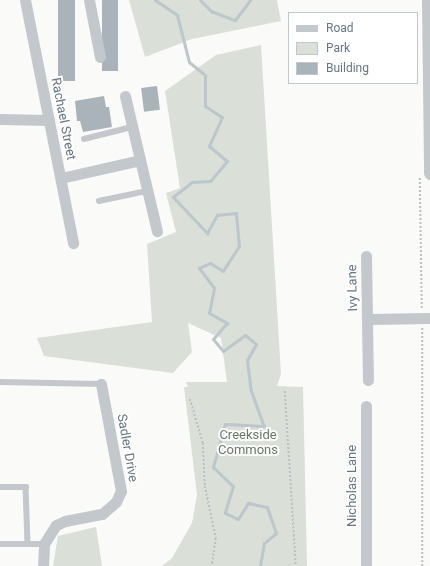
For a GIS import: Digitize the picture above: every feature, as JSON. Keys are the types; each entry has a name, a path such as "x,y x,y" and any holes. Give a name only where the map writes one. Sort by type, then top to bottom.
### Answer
{"street":[{"name":"Rachael Street","path":"25,0 73,243"},
{"path":"89,0 100,57"},
{"path":"425,174 430,136 428,0"},
{"path":"125,96 157,231"},
{"path":"0,119 49,120"},
{"path":"60,178 140,160"},
{"name":"Ivy Lane","path":"366,256 368,380"},
{"name":"Ivy Lane","path":"367,319 426,318"},
{"name":"Sadler Drive","path":"43,566 44,544 56,525 65,520 102,514 116,502 121,491 101,384"},
{"name":"Nicholas Lane","path":"366,406 366,566"}],"lane":[{"path":"84,139 132,127"},
{"path":"99,201 147,191"},
{"path":"0,382 101,384"},
{"path":"0,487 26,487 28,543"},
{"path":"0,544 44,544"}],"path":[{"path":"422,566 426,318 425,174"},
{"path":"285,391 296,566"},
{"path":"190,399 203,443 206,486 216,538 212,566"}],"green space":[{"path":"129,0 277,0 281,21 192,39 145,57"},
{"name":"Creekside Commons","path":"261,45 281,374 277,386 303,387 307,566 162,566 172,558 192,523 197,495 184,387 188,387 186,382 227,382 221,338 188,323 192,352 173,373 44,356 37,338 152,322 147,244 176,232 166,193 180,188 165,91 216,55"},
{"path":"96,527 102,566 53,566 58,536"}],"building":[{"path":"58,0 75,0 75,81 58,81"},
{"path":"102,0 118,0 118,71 102,71"},
{"path":"157,86 160,110 144,112 141,88"},
{"path":"104,96 106,107 109,107 112,127 83,132 80,121 77,121 75,101"}],"waterway":[{"path":"155,0 177,15 189,62 205,75 205,106 222,117 209,146 227,161 210,181 192,182 173,197 207,233 217,215 236,213 239,246 223,271 210,263 199,268 214,288 209,313 227,323 213,339 223,351 245,335 256,344 247,360 251,391 264,426 225,424 213,467 233,486 225,513 238,519 248,503 267,507 276,533 264,543 260,566"},
{"path":"200,0 211,11 235,20 250,0"}]}
